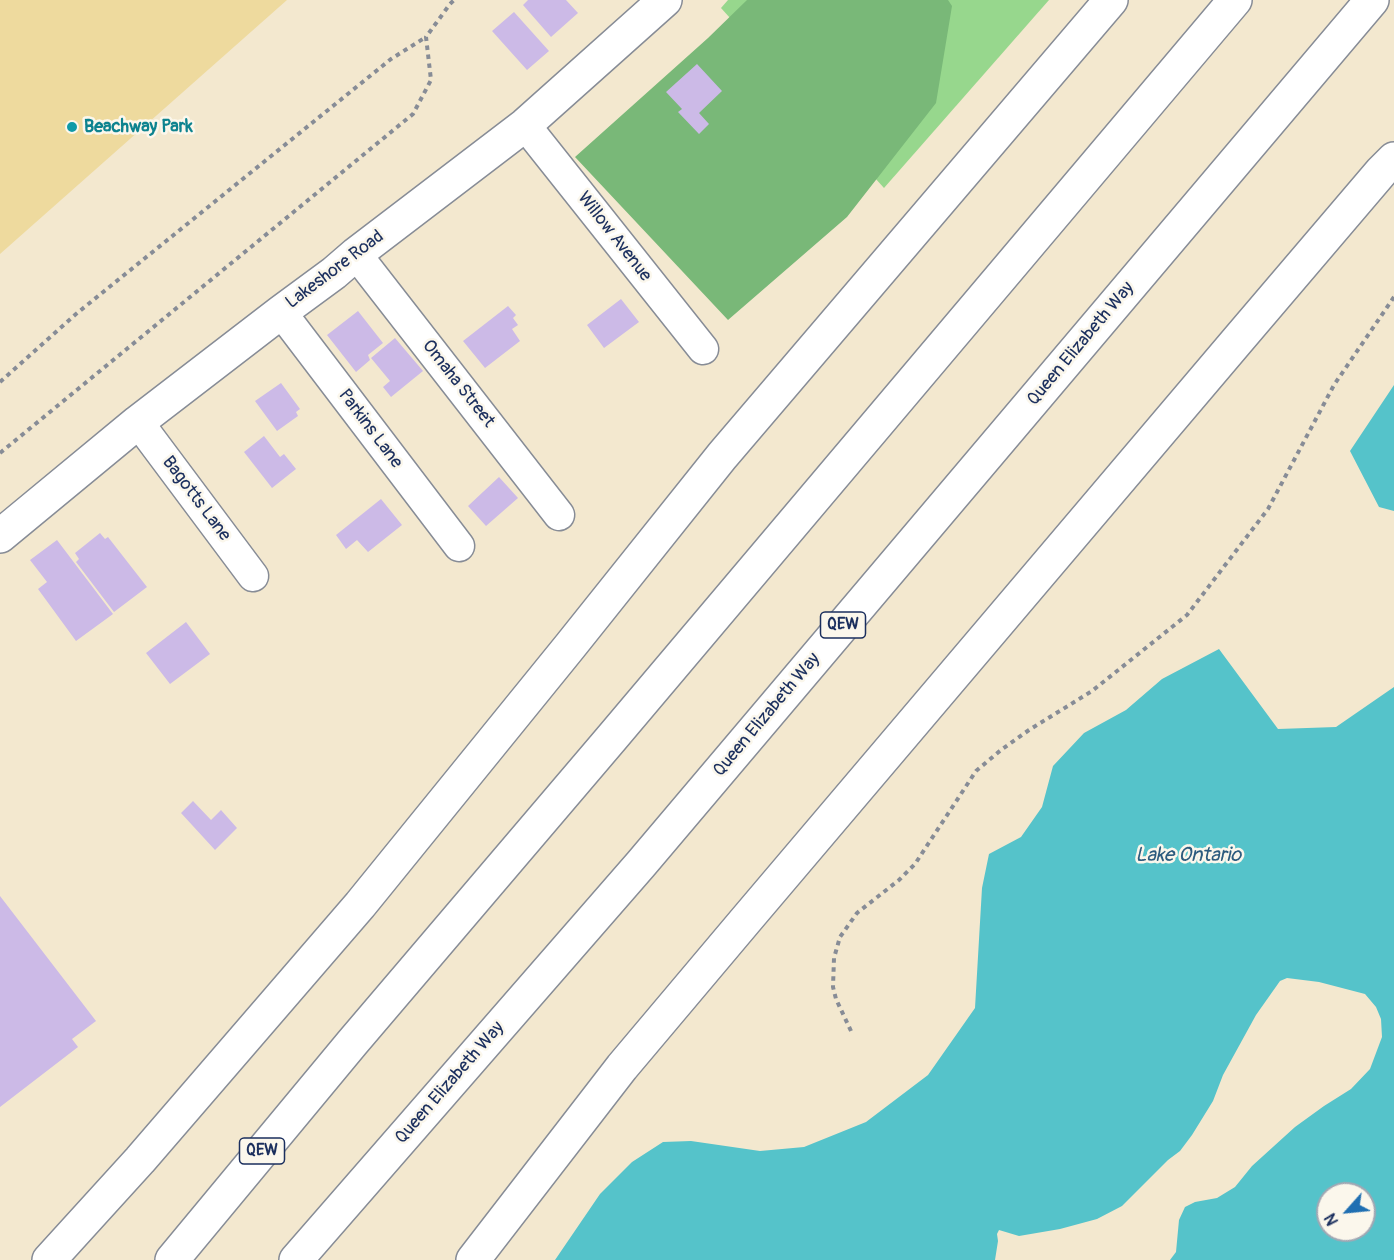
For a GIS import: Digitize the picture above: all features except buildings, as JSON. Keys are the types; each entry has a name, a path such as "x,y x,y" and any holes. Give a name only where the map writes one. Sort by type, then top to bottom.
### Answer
{"main road":[{"name":"Lakeshore Road","path":"0,536 138,422 525,125 665,0"},
{"path":"49,1260 140,1160 360,905 722,456 1111,0"},
{"name":"QEW","path":"172,1260 352,1043 1235,0"},
{"name":"Queen Elizabeth Way","path":"296,1260 641,864 1372,0"},
{"path":"473,1260 638,1049 1044,567 1394,159"}],"street":[{"name":"Willow Avenue","path":"525,125 703,349"},
{"name":"Omaha Street","path":"356,254 559,515"},
{"name":"Parkins Lane","path":"281,312 459,546"},
{"name":"Bagotts Lane","path":"138,422 253,576"}],"path":[{"path":"0,382 76,314 390,59 426,37 454,0"},
{"path":"0,453 413,114 431,80 426,37"},
{"path":"851,1031 833,987 834,958 840,937 857,913 899,880 915,864 976,771 1029,730 1092,691 1187,615 1268,509 1334,385 1394,297"}],"green space":[{"path":"728,0 1049,0 884,188 721,8"},
{"path":"747,0 948,0 952,6 936,103 847,217 728,320 575,157"}],"sand":[{"name":"Beachway Park","path":"0,0 287,0 0,254"}],"water":[{"path":"1394,385 1394,511 1379,507 1350,451"},
{"name":"Lake Ontario","path":"1219,649 1278,729 1336,727 1394,687 1394,1260 1170,1260 1176,1252 1179,1220 1185,1207 1195,1202 1217,1198 1235,1187 1252,1166 1295,1127 1351,1089 1370,1069 1382,1037 1381,1019 1376,1007 1365,994 1319,982 1287,978 1280,981 1256,1015 1223,1075 1213,1101 1180,1151 1122,1206 1097,1219 1060,1229 1019,1236 999,1230 995,1260 555,1260 600,1194 632,1162 663,1142 691,1141 760,1151 804,1147 866,1122 928,1075 975,1008 982,888 989,854 1021,837 1042,807 1053,766 1084,733 1126,710 1162,679"}],"place":[{"name":"Beachway Park","path":"72,127"}]}
